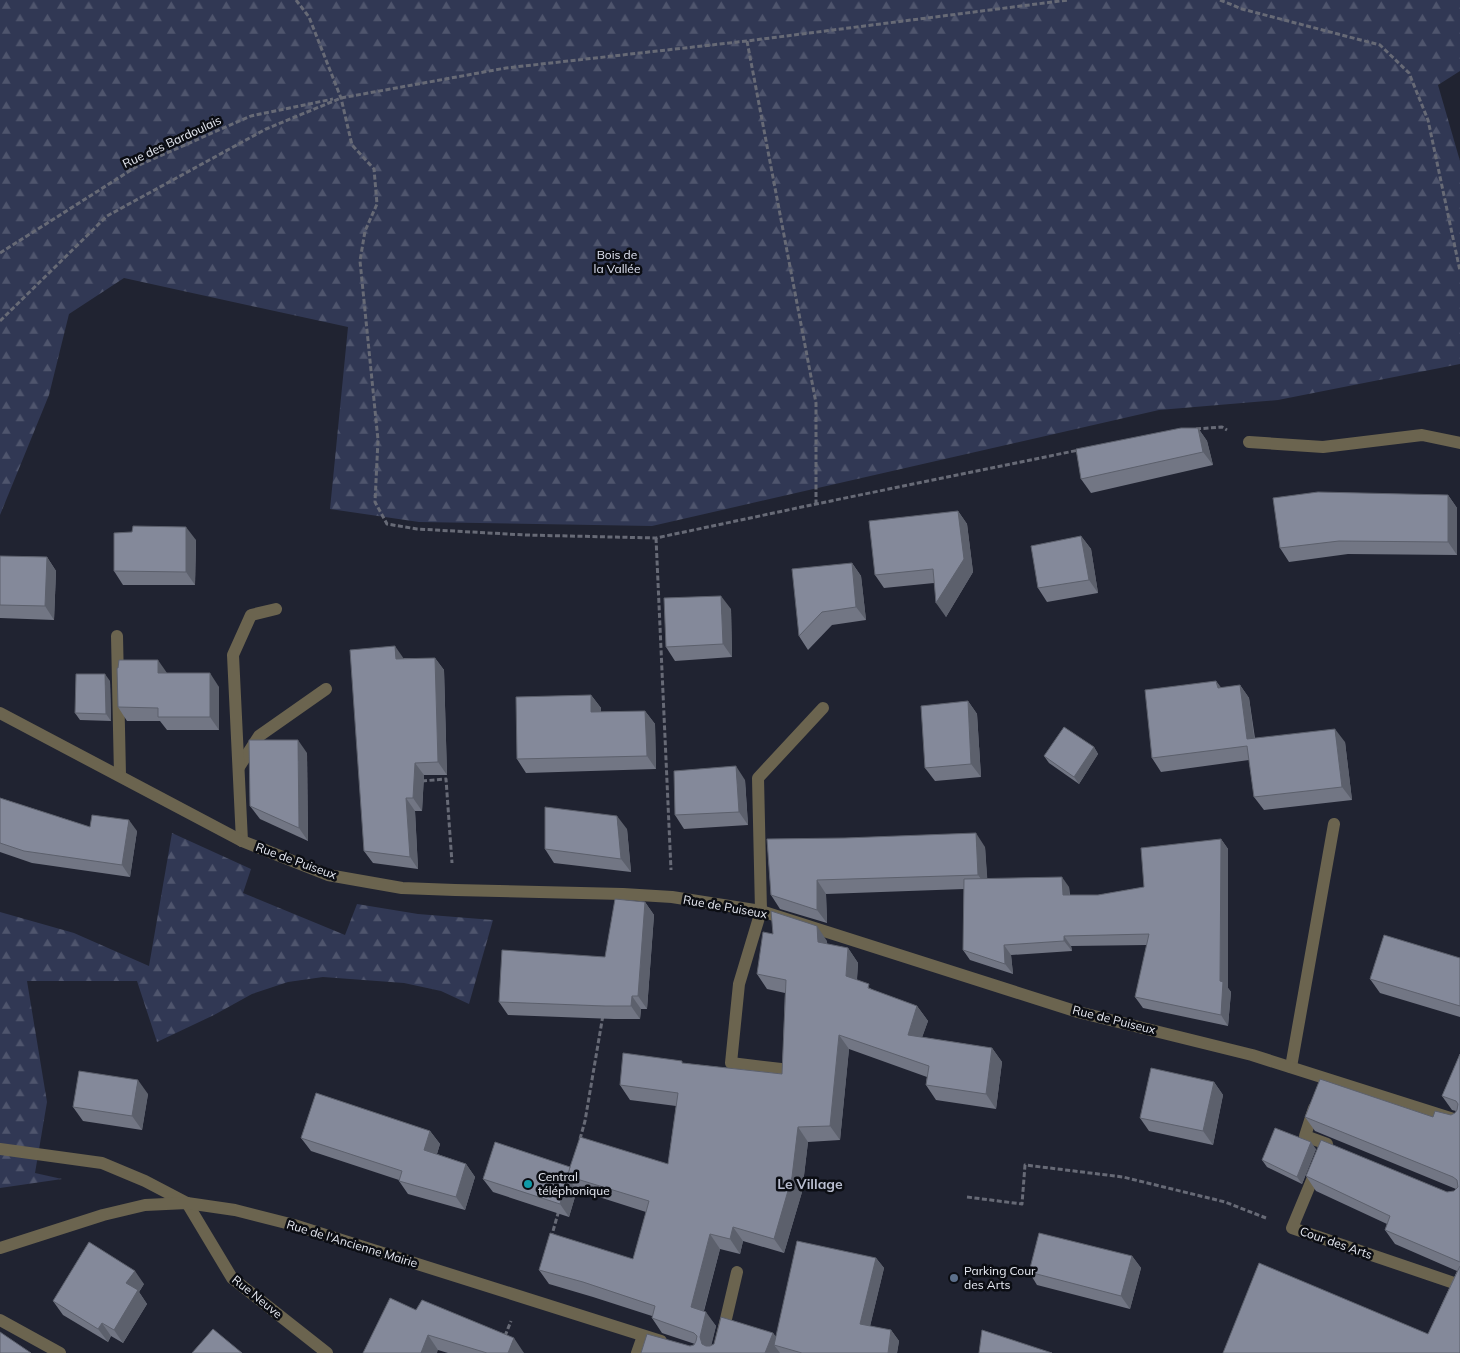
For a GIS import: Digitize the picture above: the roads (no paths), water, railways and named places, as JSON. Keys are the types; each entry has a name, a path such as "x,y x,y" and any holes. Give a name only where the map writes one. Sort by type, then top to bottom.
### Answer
{"street":[{"path":"1249,442 1323,447 1422,435 1460,443"},
{"path":"242,841 232,655 251,615 276,609"},
{"path":"117,636 120,776"},
{"path":"239,767 259,736 326,689"},
{"path":"781,1069 731,1063 739,984 761,911 758,778 823,708"},
{"name":"Rue de Puiseux","path":"0,713 242,841 328,875 402,888 672,897 761,911 1078,1012 1252,1055 1290,1067 1322,1087 1460,1121"},
{"path":"1290,1067 1334,824"},
{"name":"Cour des Arts","path":"1322,1087 1305,1136 1326,1151 1292,1228 1460,1285"},
{"path":"0,1149 102,1163 146,1181 187,1203"},
{"name":"Rue de l'Ancienne Mairie","path":"0,1248 103,1215 145,1205 187,1203 235,1210 294,1225 670,1344"},
{"name":"Rue Neuve","path":"187,1203 232,1278 328,1353"},
{"path":"718,1353 737,1272"},
{"path":"0,1320 60,1353"},
{"path":"637,1353 642,1336"}],"place":[{"name":"Central téléphonique","path":"528,1184"},
{"name":"Parking Cour des Arts","path":"954,1278"}],"district":[{"name":"Le Village","path":"810,1184"}],"park label":[{"name":"Bois de la Vallée","path":"617,262"}]}
